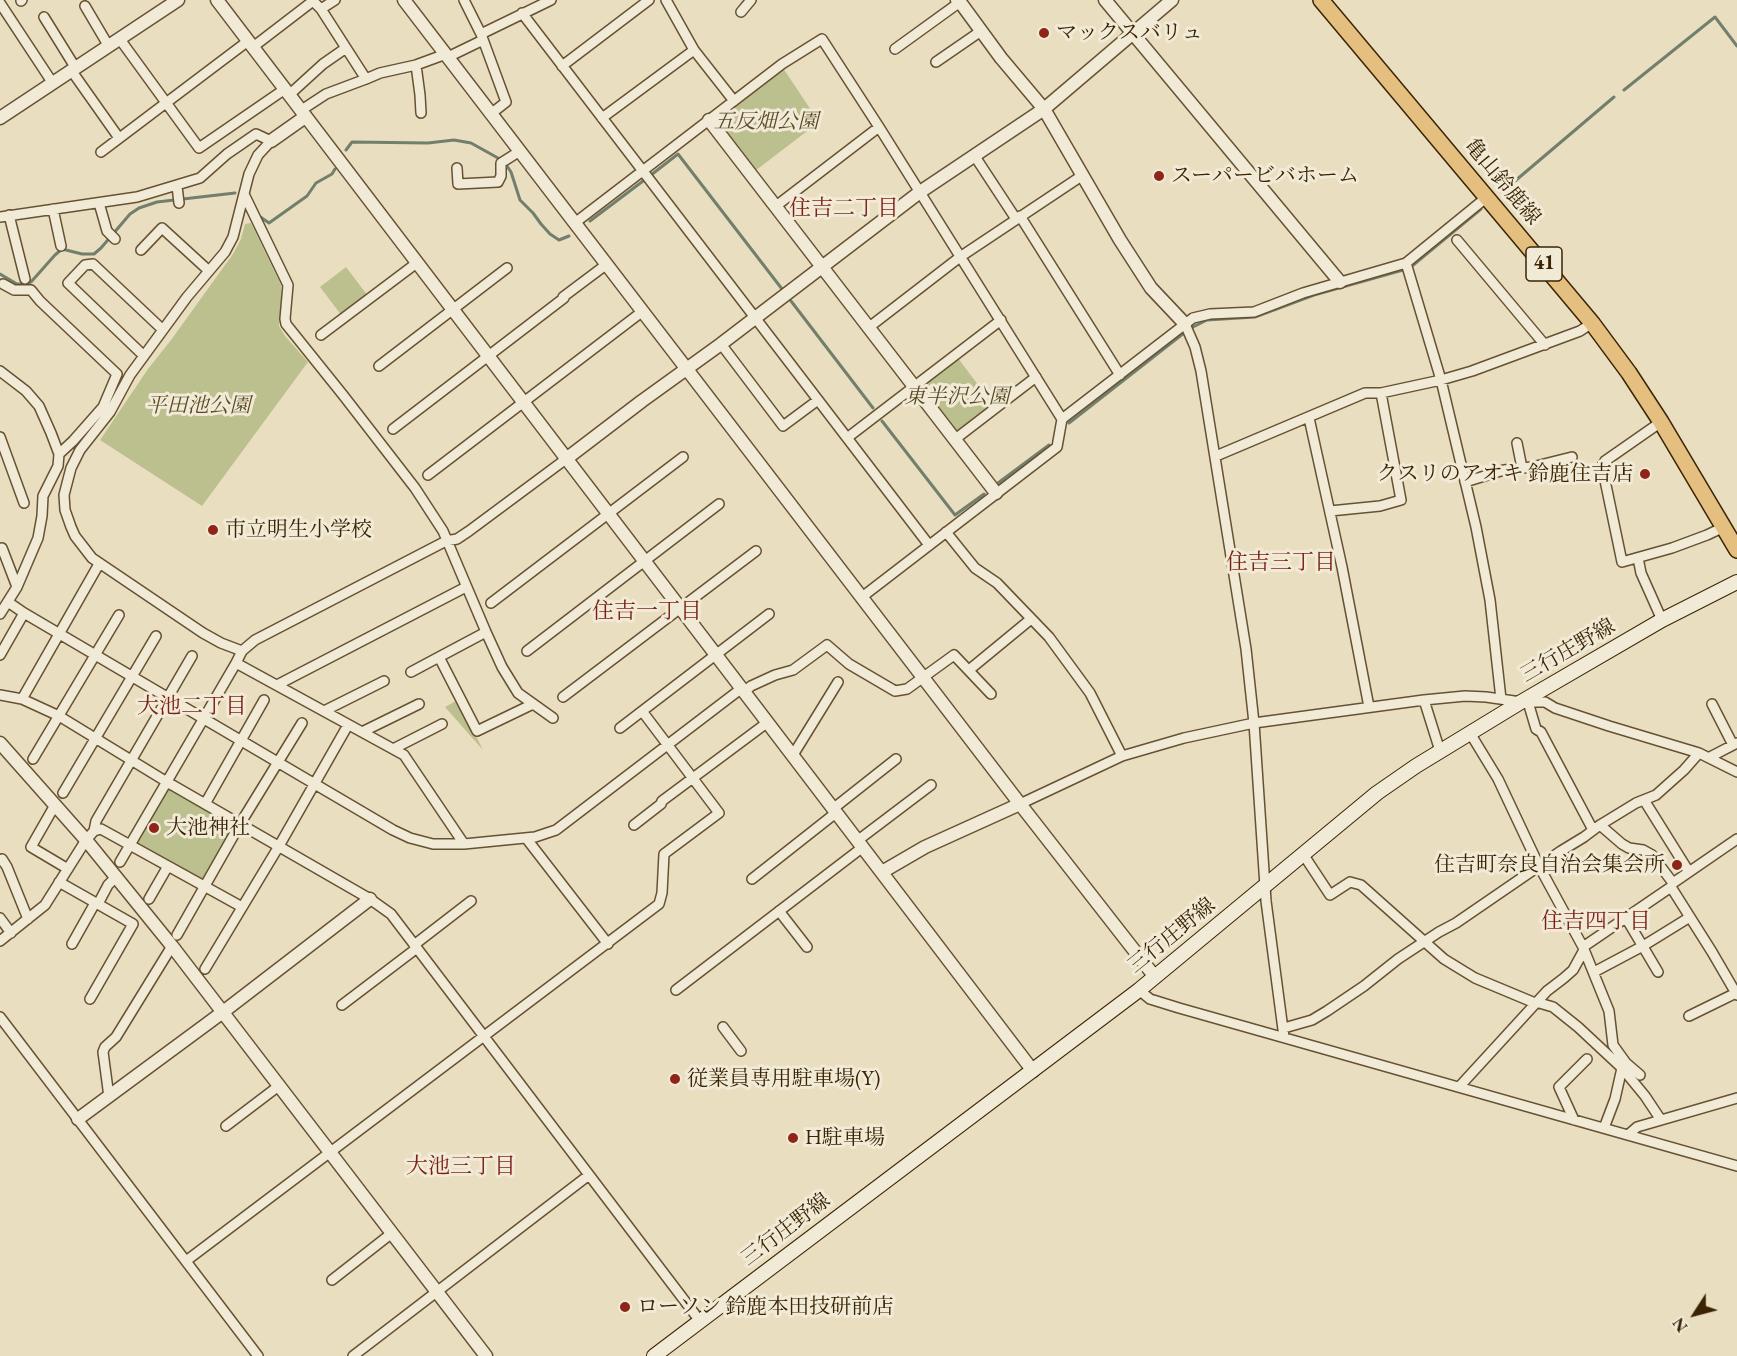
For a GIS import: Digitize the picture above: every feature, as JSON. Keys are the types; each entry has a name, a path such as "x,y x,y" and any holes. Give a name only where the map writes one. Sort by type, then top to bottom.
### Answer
{"main road":[{"name":"亀山鈴鹿線","path":"1321,0 1592,323 1629,372 1661,422 1737,550"},
{"name":"三行庄野線","path":"654,1356 1139,990 1377,793 1440,751 1662,620 1737,582"}],"street":[{"path":"0,118 178,0"},
{"path":"218,0 1033,1071"},
{"path":"321,9 335,0"},
{"path":"404,0 1155,977"},
{"path":"464,0 482,37 506,102 492,113"},
{"path":"242,651 220,643 203,633 92,558 75,537 65,510 64,495 71,468 80,450 130,375 225,252 233,237 249,174 258,154 271,141 326,94 381,73 447,55 522,13 551,0"},
{"path":"562,66 649,0"},
{"path":"666,0 694,50 734,101"},
{"path":"741,12 751,0"},
{"path":"1105,0 1340,282"},
{"path":"120,862 242,651 255,640 469,531 756,318 920,192 1044,109 1172,0"},
{"path":"101,152 165,103 312,1 321,9 366,79"},
{"path":"895,49 958,1 1044,109 1120,240 1152,288 1185,324 1195,347 1216,456 1246,649 1254,723 1266,900 1284,1033"},
{"path":"0,3 52,82"},
{"path":"85,6 199,148 287,92 346,48"},
{"path":"522,13 929,544"},
{"path":"44,17 73,69 119,138"},
{"path":"936,62 981,31"},
{"path":"576,222 784,62 822,39 1062,419 1057,447 862,597"},
{"path":"602,118 694,50"},
{"path":"416,65 421,113"},
{"path":"710,120 996,494"},
{"path":"776,206 879,127"},
{"path":"25,279 4,216 137,197 178,194 227,154 256,134 271,141"},
{"path":"457,168 458,184 498,182 501,176 501,163 520,151"},
{"path":"974,155 1018,218 1120,375"},
{"path":"868,328 960,257 1083,175"},
{"path":"244,194 288,285 286,324 290,331 343,394 415,488 443,531 502,667 518,693 553,718"},
{"path":"1062,419 1193,318 1210,314 1254,312 1303,293 1406,263 1487,197"},
{"path":"99,203 107,231 115,239"},
{"path":"53,209 61,246"},
{"path":"141,250 162,228 209,271"},
{"path":"1458,240 1545,345"},
{"path":"321,335 418,262"},
{"path":"1406,263 1441,380 1476,527 1490,600 1501,699"},
{"path":"144,356 68,283 85,266 93,264 163,330"},
{"path":"393,429 607,264"},
{"path":"379,366 507,268"},
{"path":"3,284 14,290 31,290 117,374 107,409 59,454"},
{"path":"428,475 643,311"},
{"path":"847,438 1001,320"},
{"path":"1216,456 1365,393 1381,393 1472,372 1580,332 1592,323"},
{"path":"721,344 783,426 818,400"},
{"path":"0,370 26,391 39,406 59,454 58,466 43,496 38,538 17,587 0,614"},
{"path":"954,440 1036,377"},
{"path":"1330,511 1380,506 1401,500 1381,393"},
{"path":"1309,418 1369,707"},
{"path":"1661,422 1605,461 1602,466 1622,562 1672,548 1724,527"},
{"path":"0,437 24,503"},
{"path":"1517,443 1522,468"},
{"path":"491,603 683,457"},
{"path":"1465,482 1504,470 1572,457"},
{"path":"527,651 719,504"},
{"path":"946,532 975,568 997,584 1048,637 1090,693 1122,756"},
{"path":"2,548 17,587"},
{"path":"563,697 756,551"},
{"path":"1638,558 1641,573 1662,620"},
{"path":"22,699 99,564"},
{"path":"277,685 466,587"},
{"path":"8,602 393,830 410,838 433,844 464,844 535,837 556,830 743,690 775,675 793,670 827,645 849,664 894,691 907,689 954,655 991,694"},
{"path":"0,655 24,613"},
{"path":"620,728 769,614"},
{"path":"33,759 119,615"},
{"path":"969,670 1031,619"},
{"path":"411,672 486,632"},
{"path":"63,793 156,636"},
{"path":"0,941 45,905 90,835 130,760 192,657"},
{"path":"439,657 477,732 533,704"},
{"path":"236,663 404,755 464,844"},
{"path":"324,711 384,681"},
{"path":"793,755 838,682"},
{"path":"0,695 22,699 59,716 167,782 370,899 391,914 700,1321"},
{"path":"882,872 925,848 1122,756 1184,738 1254,723 1424,700 1465,696 1545,702 1555,708 1710,757 1737,772"},
{"path":"205,804 264,700"},
{"path":"1424,700 1440,751"},
{"path":"1524,702 1536,729 1541,732 1596,828 1629,848 1643,850 1652,855 1736,994 1689,1016"},
{"path":"362,732 419,704"},
{"path":"1710,757 1735,744 1712,704"},
{"path":"186,1261 659,904 662,893 663,854 719,813 642,711"},
{"path":"634,825 768,722"},
{"path":"109,1097 103,1052 105,1047 116,1037 175,940 240,824 302,723"},
{"path":"393,749 442,724"},
{"path":"205,969 348,725"},
{"path":"1470,733 1498,779 1539,866 1583,948 1608,1011 1613,1045 1624,1066 1661,1120"},
{"path":"0,743 55,805 90,835 116,877 175,940 223,1012 486,1356"},
{"path":"1284,1033 1327,1011 1398,959 1456,923 1596,828 1636,803 1656,795 1699,753"},
{"path":"752,879 896,759"},
{"path":"676,990 779,911 932,784"},
{"path":"1644,800 1689,872"},
{"path":"55,805 31,847 68,868"},
{"path":"90,835 101,829 107,831 242,908"},
{"path":"526,838 608,944"},
{"path":"1459,1087 1535,1002 1573,970 1583,948 1737,839"},
{"path":"1303,854 1330,895 1350,882 1361,885 1444,959 1475,978 1553,1007 1624,1066 1640,1075"},
{"path":"1,858 7,867 28,919"},
{"path":"149,899 168,866"},
{"path":"72,944 108,885 116,877"},
{"path":"59,882 133,924 90,999"},
{"path":"78,1119 370,899"},
{"path":"342,1005 471,901"},
{"path":"779,911 807,947"},
{"path":"1594,972 1690,917"},
{"path":"0,918 11,933"},
{"path":"1626,918 1658,972"},
{"path":"1139,990 1150,999 1284,1033 1459,1087 1737,1166"},
{"path":"0,1017 258,1356"},
{"path":"723,1027 741,1052"},
{"path":"1575,1120 1559,1087 1587,1059"},
{"path":"1604,1128 1624,1066"},
{"path":"226,1126 280,1085"},
{"path":"1628,1135 1637,1127 1737,1098"},
{"path":"353,1356 589,1176"},
{"path":"332,1280 392,1233"}],"green space":[{"name":"五反畑公園","path":"783,68 819,122 755,171 717,121"},
{"name":"平田池公園","path":"251,223 281,285 279,326 308,362 202,506 100,440 148,369 233,254 241,239 245,224"},
{"path":"346,267 368,296 342,316 320,287"},
{"name":"東半沢公園","path":"958,358 993,405 958,432 953,430 923,390 923,384"},
{"path":"458,700 483,750 445,707"},
{"path":"168,787 233,825 234,830 203,882 136,844"}],"waterway":[{"path":"1624,90 1715,17 1737,46"},
{"path":"1502,192 1614,97"},
{"path":"346,150 352,142 428,143 454,140 471,143 498,158"},
{"path":"651,175 678,154 782,289"},
{"path":"507,166 520,200 541,224 559,240 569,236"},
{"path":"259,216 269,223 307,196 316,183 332,174 335,169"},
{"path":"590,221 643,181"},
{"path":"0,274 17,284 27,284 62,249 82,254 94,254 130,214 139,208 157,202 235,193"},
{"path":"1412,266 1481,209"},
{"path":"1193,327 1207,320 1255,317 1314,295 1403,270"},
{"path":"791,301 873,408"},
{"path":"1069,423 1184,333"},
{"path":"882,421 955,515 984,494"},
{"path":"998,483 1049,445"}],"place":[{"name":"マックスバリュ","path":"1044,33"},
{"name":"スーパービバホーム","path":"1159,176"},
{"name":"クスリのアオキ 鈴鹿住吉店","path":"1645,474"},
{"name":"市立明生小学校","path":"213,530"},
{"name":"大池神社","path":"154,828"},
{"name":"住吉町奈良自治会集会所","path":"1677,865"},
{"name":"従業員専用駐車場(Y)","path":"675,1079"},
{"name":"H駐車場","path":"793,1138"},
{"name":"ローソン 鈴鹿本田技研前店","path":"625,1307"}],"district":[{"name":"住吉二丁目","path":"844,209"},
{"name":"住吉三丁目","path":"1281,563"},
{"name":"住吉一丁目","path":"647,612"},
{"name":"大池二丁目","path":"192,707"},
{"name":"住吉四丁目","path":"1596,922"},
{"name":"大池三丁目","path":"461,1167"}]}
